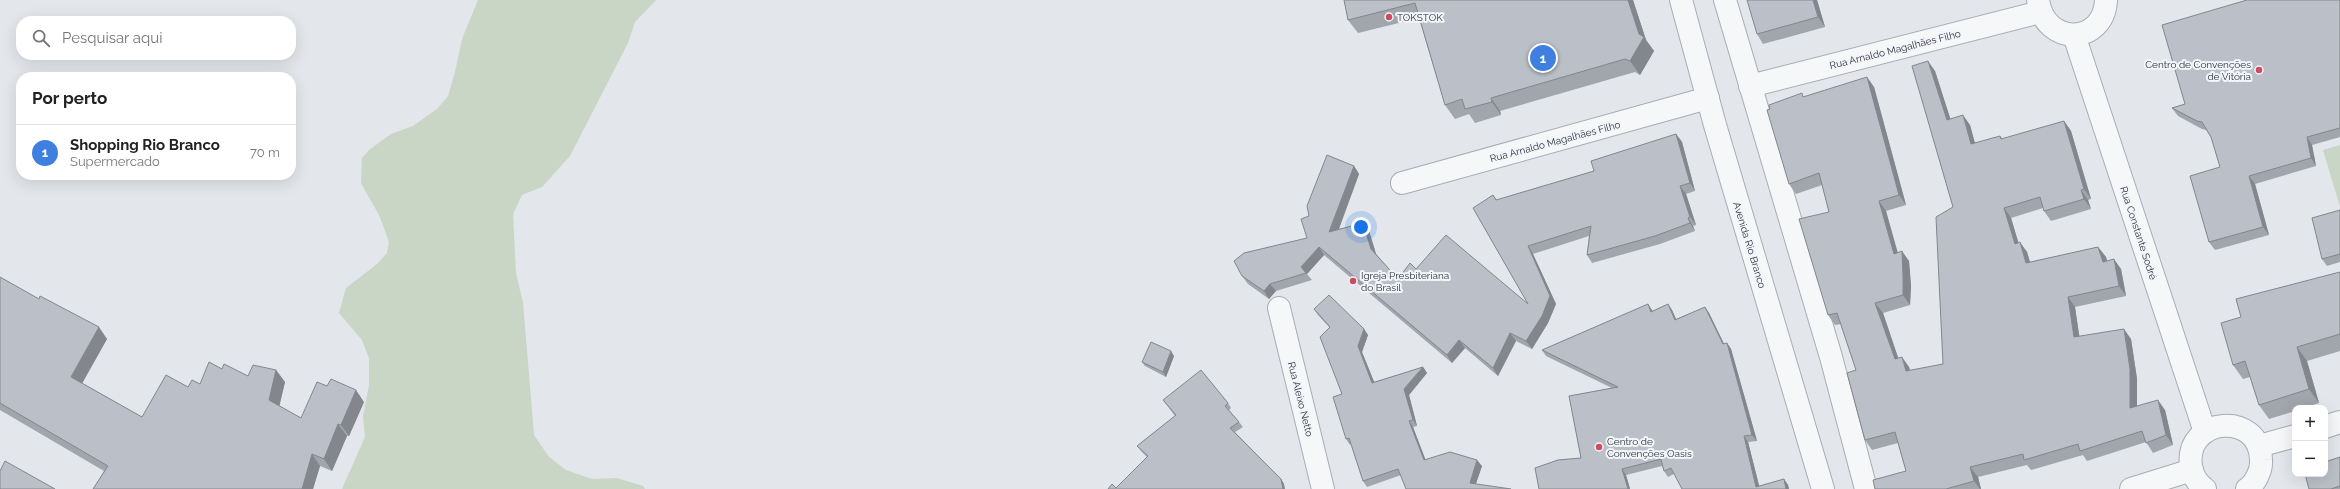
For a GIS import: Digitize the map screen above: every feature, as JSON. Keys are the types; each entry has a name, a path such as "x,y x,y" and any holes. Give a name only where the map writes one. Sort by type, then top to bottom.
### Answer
{"street":[{"name":"Avenida Rio Branco","path":"1681,0 1708,98 1823,489"},
{"path":"1725,0 1831,357 1866,489"},
{"path":"2039,6 2045,22 2053,29 2074,35 2088,32 2099,22 2106,9 2106,0"},
{"name":"Rua Arnaldo Magalhães Filho","path":"1750,86 2039,6"},
{"name":"Rua Constante Sodré","path":"2074,35 2205,432"},
{"name":"Rua Arnaldo Magalhães Filho","path":"1402,183 1708,98"},
{"name":"Rua Aleixo Netto","path":"1279,308 1323,489"},
{"path":"2328,426 2340,422"},
{"path":"2205,489 2196,479 2192,470 2190,459 2192,449 2205,432 2217,426 2229,425 2241,428 2252,436 2259,446 2262,461 2258,475 2246,489"},
{"path":"2259,446 2292,437"},
{"path":"2130,489 2192,470"}],"green space":[{"path":"478,0 656,0 635,22 628,43 570,156 542,187 522,195 513,214 516,273 523,303 534,435 549,457 566,470 592,479 617,478 643,486 645,489 342,489 365,437 363,416 369,385 369,358 362,340 339,313 346,288 377,264 387,253 389,242 379,215 361,183 362,158 369,150 391,134 413,126 437,109 448,96 462,39"},
{"path":"2340,145 2340,207 2323,150"}],"building":[{"path":"1344,0 1628,0 1639,34 1644,37 1630,61 1625,59 1491,98 1492,102 1465,109 1462,99 1445,105 1415,3 1348,20"},
{"path":"1747,0 1813,0 1818,17 1757,34"},
{"name":"Centro de Convenções de Vitória","path":"2247,0 2340,0 2340,128 2307,137 2311,158 2249,176 2263,227 2209,242 2190,176 2220,167 2211,137 2202,122 2197,121 2172,108 2185,104 2162,25"},
{"path":"1928,61 1947,120 1963,115 1971,144 2000,136 2001,139 2064,121 2084,189 2081,190 2084,199 2044,211 2040,197 2004,208 2015,244 2020,242 2026,263 2098,247 2103,262 2114,259 2119,286 2068,297 2074,337 2124,329 2130,369 2130,408 2158,400 2166,435 2146,443 2142,431 2080,451 2078,444 2024,460 2023,454 1970,467 1974,481 1946,489 1875,489 1873,480 1906,471 1895,432 1865,440 1847,373 1856,370 1837,313 1828,315 1799,219 1829,212 1819,173 1789,184 1767,110 1770,109 1769,105 1802,93 1803,97 1867,77 1899,195 1879,201 1894,254 1902,251 1903,276 1903,295 1875,303 1895,359 1902,357 1906,371 1943,364 1936,217 1953,207 1912,66"},
{"path":"1676,134 1690,183 1680,186 1690,217 1688,218 1690,223 1655,236 1587,255 1591,226 1528,246 1550,296 1542,316 1526,341 1510,333 1493,368 1459,340 1447,355 1319,247 1301,267 1306,273 1270,284 1264,291 1242,276 1234,261 1244,253 1307,238 1301,219 1309,216 1307,206 1327,155 1354,166 1329,232 1363,223 1371,249 1398,279 1410,263 1416,269 1446,235 1528,304 1473,208 1493,195 1496,200 1594,171 1591,161"},
{"path":"2340,210 2340,254 2322,259 2312,218"},
{"path":"2340,272 2340,334 2297,347 2309,389 2259,405 2245,361 2233,365 2221,323 2241,317 2236,299"},
{"path":"0,277 39,299 40,296 99,327 71,377 142,417 166,375 188,387 192,380 200,384 209,362 222,369 224,364 248,376 253,365 276,370 269,400 301,418 317,382 327,386 331,379 356,390 341,425 338,424 324,459 312,454 302,489 93,489 108,466 0,403"},
{"path":"1329,295 1364,329 1358,346 1372,383 1423,367 1404,389 1413,420 1409,421 1424,460 1450,452 1477,460 1470,483 1511,489 1406,489 1398,469 1363,481 1349,438 1346,439 1333,397 1342,394 1320,337 1330,327 1314,309"},
{"path":"1648,304 1651,312 1668,304 1675,320 1705,307 1723,344 1727,343 1752,435 1744,436 1756,487 1784,479 1786,489 1682,489 1671,468 1664,471 1661,459 1622,469 1628,489 1539,489 1535,468 1558,460 1581,458 1569,396 1618,387 1542,350"},
{"path":"1151,342 1171,351 1163,372 1142,362"},
{"path":"1201,370 1228,403 1225,406 1239,422 1230,428 1281,479 1283,489 1108,489 1112,484 1116,488 1148,456 1137,446 1176,415 1163,400"},
{"path":"2340,457 2340,486 2331,489 2309,489 2306,477 2328,477 2328,461"},
{"path":"5,461 55,489 0,489 0,471"}],"place":[{"name":"TOKSTOK","path":"1389,17"},
{"name":"Shopping Rio Branco","path":"1543,58"},
{"name":"Centro de Convenções de Vitória","path":"2259,70"},
{"name":"Igreja Presbiteriana do Brasil","path":"1353,281"},
{"name":"Centro de Convenções Oasis","path":"1599,447"}]}
